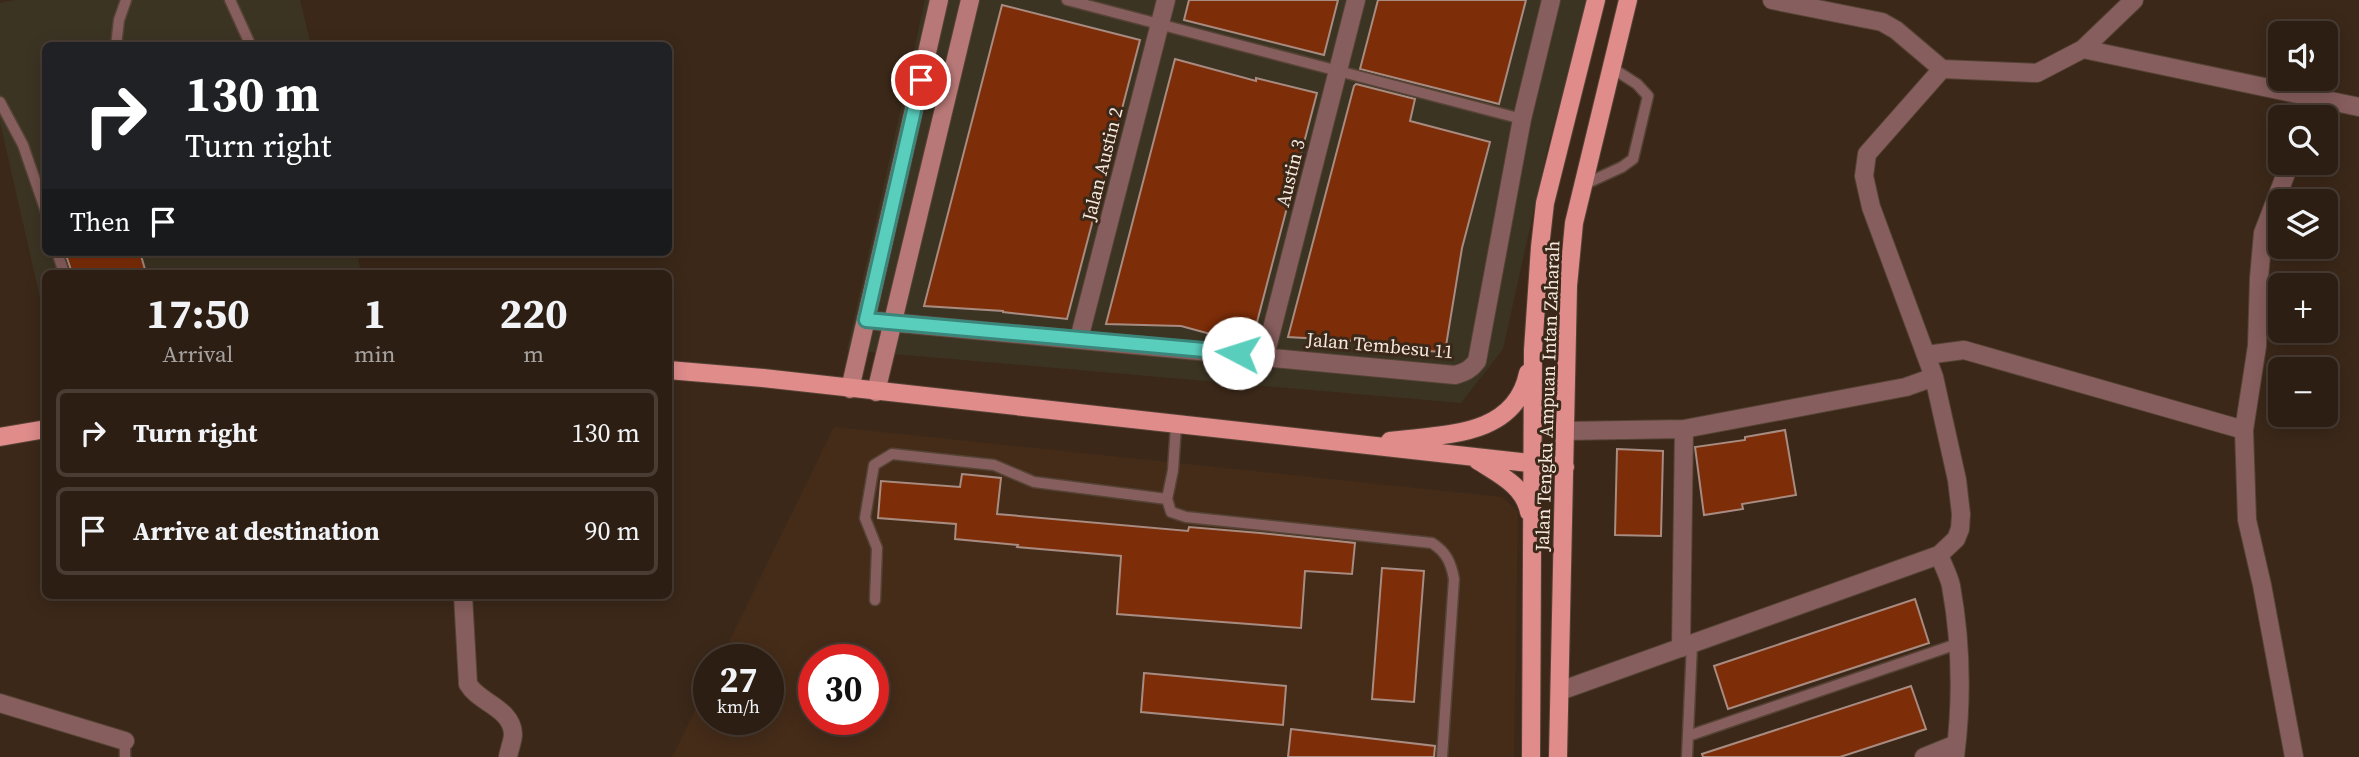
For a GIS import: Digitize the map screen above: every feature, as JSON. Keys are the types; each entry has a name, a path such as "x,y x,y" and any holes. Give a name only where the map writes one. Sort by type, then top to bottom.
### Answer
{"main road":[{"name":"Jalan Tengku Ampuan Intan Zaharah","path":"1531,757 1533,350 1540,247 1545,203 1596,0"},
{"name":"Jalan Tengku Ampuan Intan Zaharah","path":"1559,757 1568,286 1574,223 1628,0"},
{"path":"1363,445 1477,429 1492,423 1516,405 1526,386 1533,350"},
{"path":"672,370 763,378 1565,467"},
{"path":"0,437 42,430"},
{"path":"1474,457 1515,485 1527,501 1532,529"}],"street":[{"path":"850,389 939,0"},
{"path":"876,392 970,0"},
{"name":"Jalan Austin 2","path":"1079,339 1166,0"},
{"name":"Austin 3","path":"1265,356 1356,0"},
{"name":"Jalan Tembesu 11","path":"866,320 1455,375 1471,369 1477,361 1521,119 1551,0"},
{"path":"1772,0 1882,22 1896,30 1942,69 2037,73 2083,49 2134,0"},
{"path":"2083,49 2359,107"},
{"path":"1560,691 1939,555 1956,539 1961,514 1934,377 1871,206 1864,176 1867,154 1942,69"},
{"path":"2314,105 2317,98"},
{"path":"2285,175 2263,233 2257,346 2244,430 2247,520 2294,757"},
{"path":"1926,355 1964,350 2244,430"},
{"path":"1565,431 1684,429 1906,387 1934,377"},
{"path":"1684,429 1686,646"},
{"path":"1924,757 1955,751 1959,722 1957,644 1951,584 1939,555"},
{"path":"463,599 468,684 502,713 511,726 513,734 508,757"},
{"path":"0,703 125,749"}],"lane":[{"path":"116,42 119,20 126,0"},
{"path":"230,0 249,42"},
{"path":"1067,0 1521,119"},
{"path":"1583,185 1633,159 1648,96 1637,83 1612,68"},
{"path":"0,102 23,145 42,200"},
{"path":"1176,425 1173,470 1167,499 1171,512 1186,517 1432,543 1451,561 1454,579 1442,757"},
{"path":"875,600 877,548 865,518 874,465 892,454 994,465 1034,482 1167,499"},
{"path":"1688,736 1957,644"},
{"path":"1686,646 1687,757"}],"shaded area":[{"path":"15,0 300,0 310,42 42,42 42,256 358,256 360,270 42,270 42,307 0,122 0,3"},
{"path":"925,0 1588,0 1548,146 1503,349 1461,403 847,350"},
{"path":"834,427 1502,497 1518,511 1514,757 672,757 693,714 693,735 784,735 784,644 728,644"}],"building":[{"path":"1189,0 1338,0 1324,55 1184,20"},
{"path":"1378,0 1526,0 1499,104 1360,69"},
{"path":"1002,5 1140,40 1067,319 1003,311 924,306"},
{"path":"1175,59 1256,81 1256,78 1317,93 1251,345 1181,326 1106,324"},
{"path":"1356,84 1415,99 1410,121 1490,142 1462,248 1445,352 1370,348 1372,342 1288,337"},
{"path":"66,256 141,256 145,270 71,270"},
{"path":"1785,430 1796,495 1742,504 1743,509 1704,515 1695,447 1745,440 1745,437"},
{"path":"1617,449 1663,451 1661,536 1615,535"},
{"path":"962,474 1001,478 997,514 1188,531 1189,527 1355,543 1352,574 1305,571 1301,628 1117,614 1121,556 955,539 956,524 878,518 881,481 960,487"},
{"path":"1382,568 1424,571 1414,702 1372,699"},
{"path":"1915,599 1929,643 1728,709 1714,666"},
{"path":"1144,673 1286,686 1283,725 1141,712"},
{"path":"1911,686 1926,729 1840,757 1703,757 1702,754"},
{"path":"1291,729 1435,746 1434,757 1288,757"}],"route":[{"path":"921,80 866,320 1238,353"}]}
